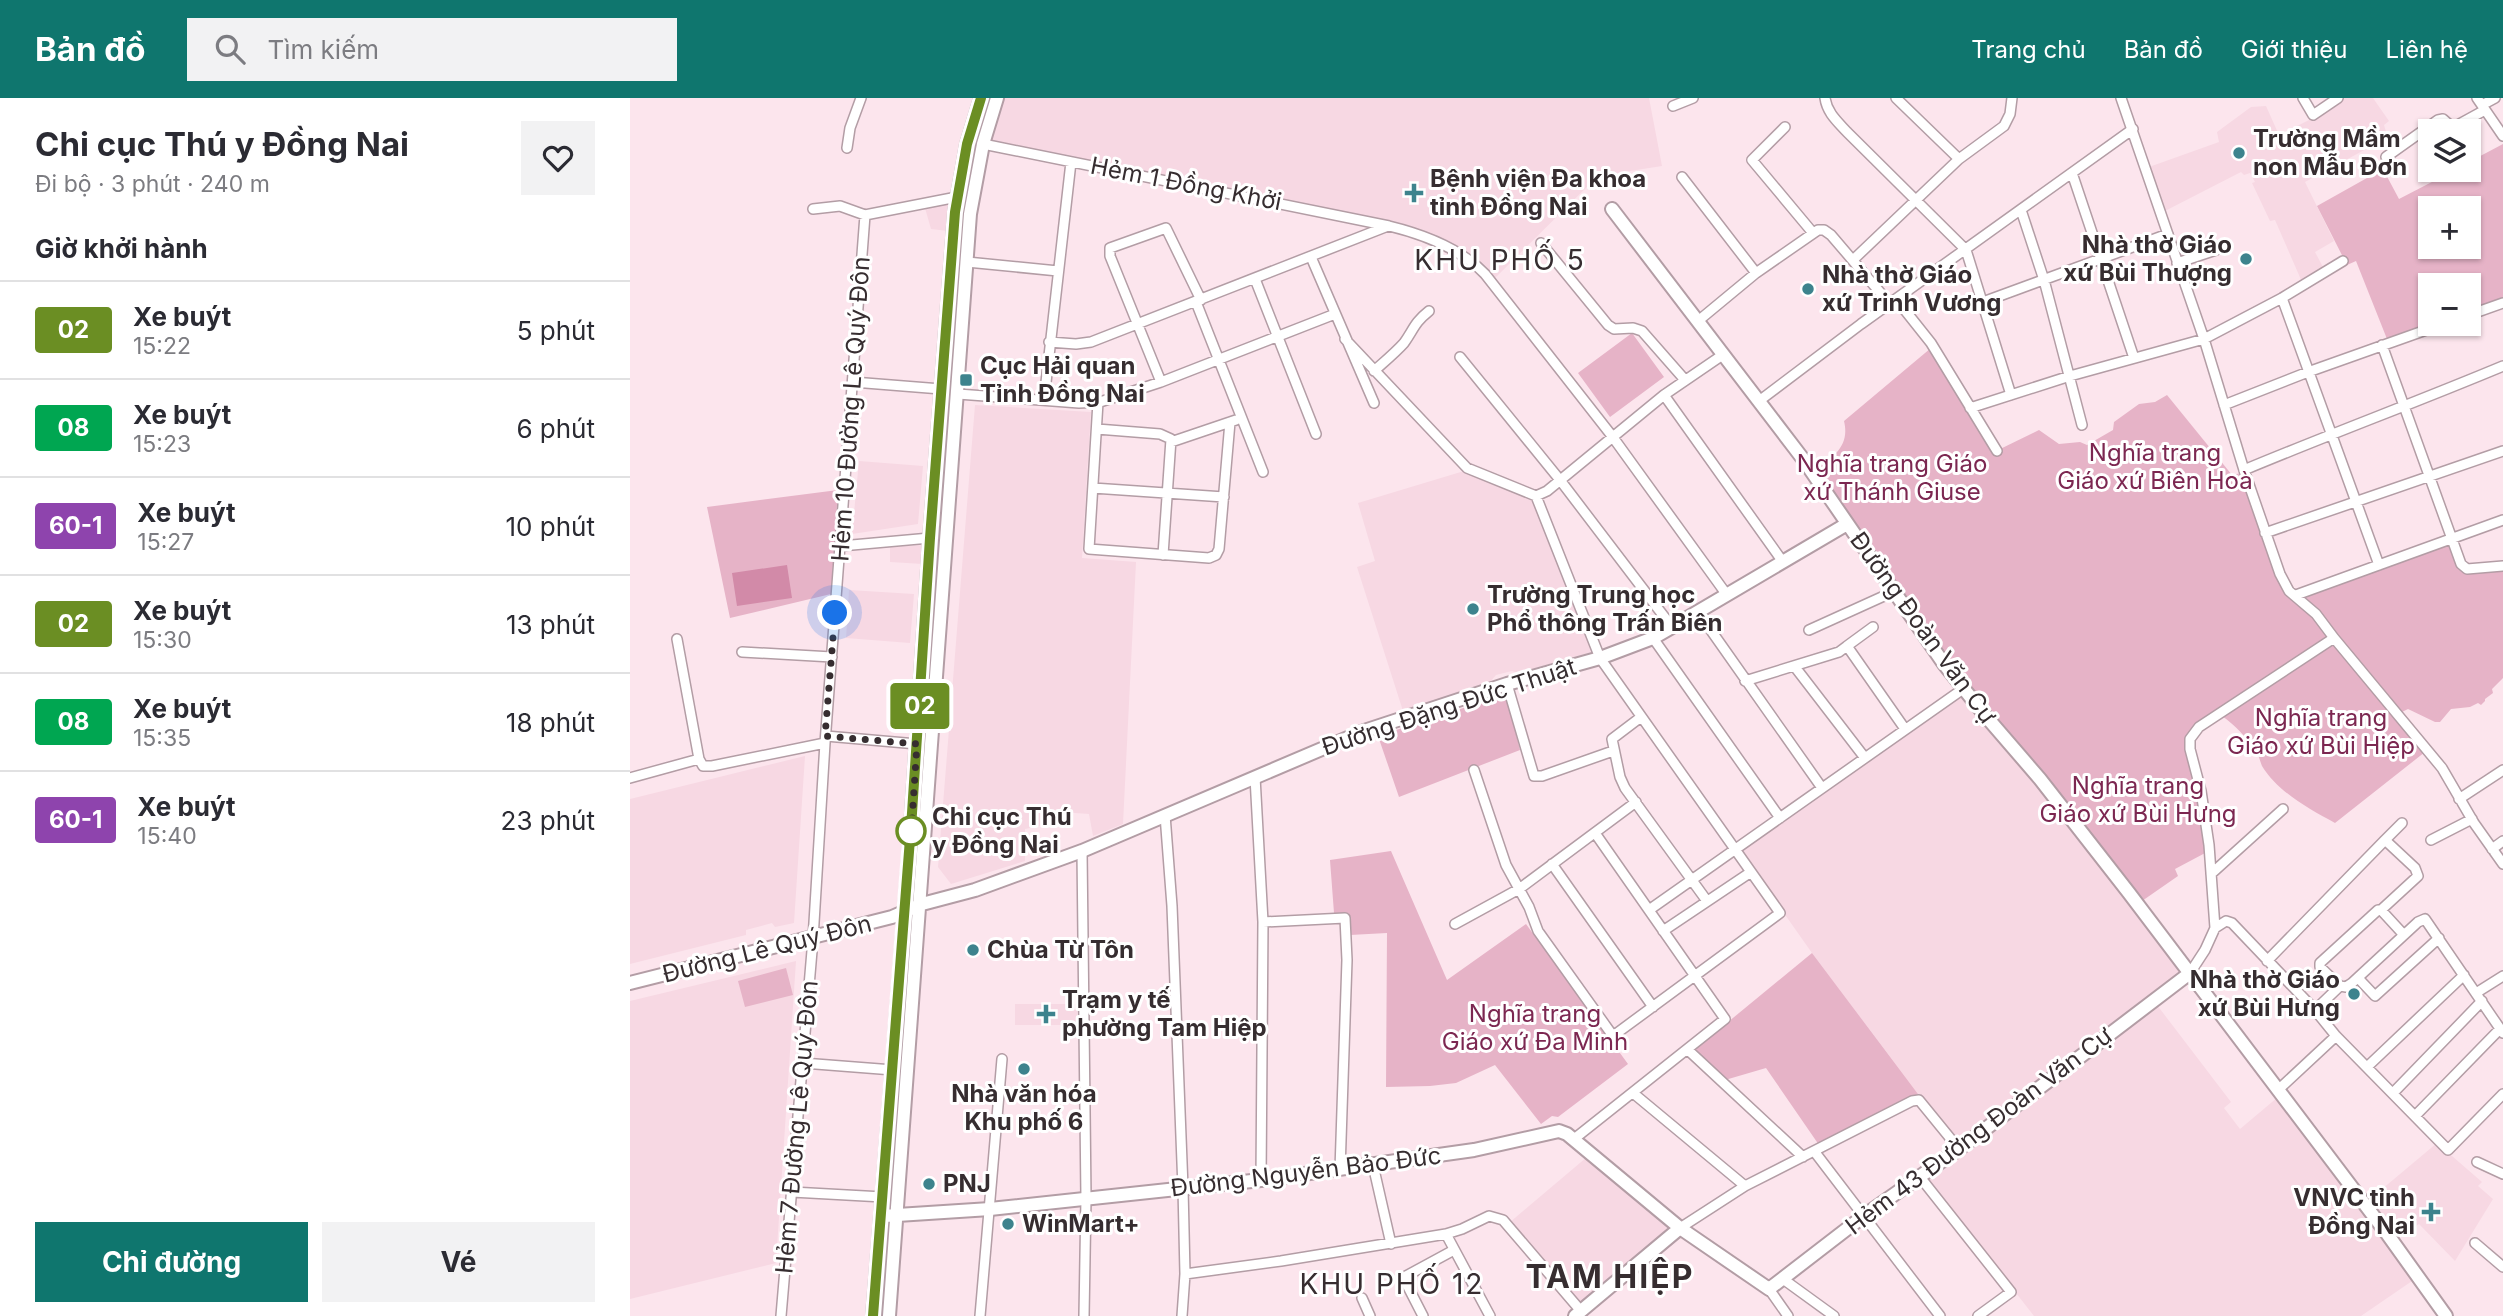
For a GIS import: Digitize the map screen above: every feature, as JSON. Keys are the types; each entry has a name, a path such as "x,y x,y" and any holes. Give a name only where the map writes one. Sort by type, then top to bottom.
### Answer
{"street":[{"path":"847,148 850,128 861,98"},
{"path":"873,1316 957,197 967,144 981,98"},
{"path":"889,1316 967,262 973,197 983,144 997,98"},
{"path":"1673,106 1693,98"},
{"path":"1825,98 1832,116 1966,250 2011,395"},
{"path":"1896,98 1959,159"},
{"path":"1854,260 1959,159 2004,126 2010,114 2012,98"},
{"path":"2121,98 2204,339 2265,533 2285,584 2323,622 2442,768 2459,799 2503,864"},
{"path":"2303,98 2313,115 2338,98"},
{"path":"2386,157 2438,120 2443,119 2452,127 2481,104 2495,98"},
{"path":"2481,104 2503,136"},
{"path":"1785,127 1752,160 1813,233"},
{"path":"1759,401 2133,129"},
{"name":"Hẻm 1 Đồng Khởi","path":"983,144 1389,226 1420,235 1465,258 1479,268 1612,436 1727,595"},
{"path":"1044,400 1071,162"},
{"path":"2072,173 2134,358"},
{"path":"1682,177 1756,273"},
{"path":"813,209 840,206 865,215 957,197 973,197"},
{"name":"Đường Đoàn Văn Cự","path":"1612,209 1759,401 1944,664 2040,779 2388,1234 2446,1316"},
{"path":"2021,211 2044,280 2082,425"},
{"name":"Hẻm 10 Đường Lê Quý Đôn","path":"813,939 825,740 865,215"},
{"path":"1049,342 1083,344 1389,226"},
{"path":"1161,383 1110,256 1110,247 1166,228 1198,301 1262,472"},
{"path":"1698,321 1756,273 1813,233 1824,230 1931,343 1997,451"},
{"path":"1983,302 2168,234"},
{"path":"1541,243 1608,325 1614,330 1633,328 1642,331 1685,380"},
{"path":"2177,264 2217,250"},
{"path":"1311,257 1374,403"},
{"path":"1969,408 2070,376 2204,339 2283,298 2343,261"},
{"path":"967,262 1058,271"},
{"path":"1255,279 1316,434"},
{"path":"2283,298 2379,565"},
{"path":"2481,310 2503,303"},
{"path":"1374,371 1400,347 1412,332 1416,321 1429,311"},
{"path":"958,394 1098,402 1161,383 1335,314"},
{"path":"2224,405 2418,333"},
{"path":"1345,339 1467,468 1536,496 1600,658 1780,913 1613,1036 1543,938 1496,837 1474,771"},
{"path":"2382,345 2464,568 2503,566"},
{"path":"1536,496 1547,491 1664,395 1724,354"},
{"path":"1460,357 1560,480 1672,628"},
{"path":"2244,470 2330,433 2405,407 2503,366"},
{"path":"853,383 941,389"},
{"path":"1664,395 1783,562"},
{"path":"1098,402 1089,549 1209,558 1216,555 1219,549 1230,422"},
{"path":"1171,442 1242,418"},
{"path":"1097,429 1163,434 1169,437 1171,442 1163,555"},
{"path":"2265,533 2503,452"},
{"path":"936,460 953,461"},
{"path":"1093,488 1224,497"},
{"path":"2296,595 2503,520"},
{"name":"Đường Đặng Đức Thuật","path":"919,906 975,890 1082,851 1364,731 1507,684 1600,658 1653,638 1847,524"},
{"path":"841,546 930,538"},
{"path":"1809,630 1895,591"},
{"path":"1698,612 1822,788"},
{"path":"1745,681 1839,652 1873,627"},
{"path":"1653,638 1780,818"},
{"path":"2190,974 2215,928 2201,791 2190,750 2193,735 2199,727 2334,638"},
{"path":"677,639 699,759 703,766 825,740 917,744"},
{"path":"1847,646 1905,729"},
{"path":"742,652 832,657"},
{"path":"1795,667 1865,758"},
{"path":"1507,684 1534,776 1542,776 1613,751"},
{"path":"1648,910 1963,689"},
{"path":"1641,717 1612,739 1622,782 1707,901"},
{"path":"630,778 699,759"},
{"path":"2459,799 2503,770"},
{"path":"1255,777 1263,922 1261,1180"},
{"path":"1455,924 1519,889 1636,803"},
{"path":"2211,874 2283,809"},
{"path":"1166,814 1183,1188 1185,1274 1182,1316"},
{"path":"2431,840 2472,819"},
{"path":"2267,961 2402,823"},
{"path":"1574,1139 1725,1019 1595,833"},
{"path":"2385,840 2418,873 2414,880 2319,963 2320,967 2340,986 2348,987 2423,919 2428,922 2502,1031 2415,1116"},
{"path":"2492,849 2503,841"},
{"path":"1082,851 1086,1198 1084,1316"},
{"path":"1552,864 1653,1007"},
{"path":"1663,931 1751,872"},
{"name":"Đường Lê Quý Đôn","path":"630,983 813,939 904,913 919,906"},
{"path":"2381,910 2404,935"},
{"path":"1263,922 1345,918 1346,993 1340,1170"},
{"path":"2215,928 2228,921 2448,1150 2503,1094"},
{"path":"2358,978 2375,996 2439,938"},
{"name":"Hẻm 7 Đường Lê Quý Đôn","path":"781,1316 813,939"},
{"name":"Hẻm 43 Đường Đoàn Văn Cự","path":"1769,1289 2190,974"},
{"path":"2367,1067 2464,975"},
{"path":"2393,1093 2479,997 2503,976"},
{"path":"2315,1010 2340,986"},
{"path":"2278,1090 2336,1035"},
{"path":"1688,1050 1803,1157"},
{"path":"981,1316 1002,1059"},
{"path":"803,1063 892,1070"},
{"path":"1633,1093 1745,1186"},
{"path":"1185,1274 1446,1234 1462,1230 1489,1216 1503,1220 1578,1314 1680,1228 1745,1186 1915,1100 1919,1100 1933,1114 1959,1149"},
{"name":"Đường Nguyễn Bảo Đức","path":"882,1216 990,1209 1261,1180 1474,1150 1550,1131 1564,1132 1680,1228 1769,1289"},
{"path":"1814,1151 1939,1316"},
{"path":"2477,1161 2503,1174"},
{"path":"1373,1165 1391,1244"},
{"path":"1920,1177 2011,1292 1978,1316"},
{"path":"792,1192 883,1198"},
{"path":"1446,1234 1490,1316"},
{"path":"2475,1243 2503,1267"},
{"path":"1423,1316 1405,1281 1406,1276 1454,1250"},
{"path":"1783,1279 1834,1316"},
{"path":"1769,1289 1788,1316"},
{"path":"1362,1298 1370,1316"}],"shaded area":[{"name":"Bệnh viện Đa khoa tỉnh Đồng Nai","path":"1003,98 1649,98 1662,166 1598,176 1493,280 1485,270 1388,222 989,141"},
{"path":"2343,98 2373,98 2389,121 2384,125 2387,135 2381,141 2305,182 2334,241 2315,252 2324,269 2302,282 2275,220 2270,221 2250,173 2244,175 2241,172 2163,212 2149,167 2219,142 2217,132 2251,107 2266,106 2279,135 2317,116"},
{"path":"951,203 948,231 931,229 925,208"},
{"path":"975,405 1091,412 1082,558 1136,562 1123,824 1093,836 1089,814 1061,812 1062,821 1025,829 1025,861 951,884 938,867"},
{"path":"859,461 923,466 918,524 852,534"},
{"name":"Trường Trung học Phổ thông Trấn Biên","path":"1464,471 1535,500 1592,652 1518,673 1512,671 1496,675 1490,682 1403,711 1357,567 1375,561 1358,503"},
{"path":"924,545 923,564 890,562 890,547"},
{"path":"787,565 792,598 737,606 732,573"},
{"path":"849,590 914,594 910,643 846,638"},
{"path":"1961,694 2047,795 2182,972 1959,1143 1918,1094 1812,953 1740,851"},
{"path":"805,756 794,923 775,927 772,923 746,930 746,935 630,964 630,799"},
{"path":"796,961 776,1263 630,1299 630,1001"},
{"name":"Trạm y tế phường Tam Hiệp","path":"1015,1004 1077,1004 1077,1025 1015,1025"},
{"path":"2157,1005 2231,1102 2224,1108 2240,1129 2278,1097 2415,1279 2361,1316 2034,1316 1926,1178"},
{"name":"VNVC tỉnh Đồng Nai","path":"2437,1143 2482,1182 2478,1186 2493,1199 2455,1261 2419,1224 2398,1238 2369,1200"},
{"path":"1587,1157 1671,1228 1581,1305 1509,1223"}],"green space":[{"path":"2503,144 2503,300 2481,307 2481,273 2418,273 2418,329 2387,339 2356,261 2347,265 2317,206 2383,169 2399,199 2432,182 2481,182 2481,156"},
{"path":"1632,333 1664,377 1610,417 1578,373"},
{"path":"1931,348 1994,452 2039,430 2059,444 2080,442 2087,445 2113,430 2114,422 2139,404 2155,402 2167,395 2232,475 2241,473 2282,586 2312,614 2329,637 2191,732 2207,852 2175,869 2178,876 2142,901 1948,661 1816,470 1843,444 1844,421"},
{"path":"838,490 831,594 730,618 707,507"},
{"path":"2450,543 2458,565 2503,570 2503,678 2481,705 2478,703 2470,707 2451,709 2440,722 2435,722 2408,709 2400,713 2301,596"},
{"name":"Nghĩa trang Giáo xứ Bùi Hiệp","path":"2333,643 2425,752 2335,823 2305,806 2276,784 2248,741 2222,716"},
{"path":"1506,694 1520,750 1399,797 1378,736"},
{"name":"Nghĩa trang Giáo xứ Đa Minh","path":"1391,851 1447,980 1526,924 1628,1064 1558,1117 1552,1116 1541,1124 1495,1065 1456,1083 1386,1087 1387,933 1350,935 1349,913 1334,913 1330,860"},
{"path":"1812,953 1918,1094 1819,1145 1766,1068 1725,1080 1694,1050"},
{"path":"786,968 793,995 745,1007 738,981"}],"bus line":[{"name":"02","path":"873,1316 955,212 967,144 981,98"}],"place":[{"name":"Trường Mầm non Mẫu Đơn","path":"2239,153"},
{"name":"Bệnh viện Đa khoa tỉnh Đồng Nai","path":"1414,193"},
{"name":"Nhà thờ Giáo xứ Bùi Thượng","path":"2246,259"},
{"name":"Nhà thờ Giáo xứ Trinh Vương","path":"1808,289"},
{"name":"Cục Hải quan Tỉnh Đồng Nai","path":"966,380"},
{"name":"Trường Trung học Phổ thông Trấn Biên","path":"1473,609"},
{"name":"Chi cục Thú y Đồng Nai","path":"911,831"},
{"name":"Chùa Từ Tôn","path":"973,950"},
{"name":"Nhà thờ Giáo xứ Bùi Hưng","path":"2354,994"},
{"name":"Trạm y tế phường Tam Hiệp","path":"1046,1014"},
{"name":"Nhà văn hóa Khu phố 6","path":"1024,1069"},
{"name":"PNJ","path":"929,1184"},
{"name":"VNVC tỉnh Đồng Nai","path":"2431,1212"},
{"name":"WinMart+","path":"1008,1224"}],"district":[{"name":"KHU PHỐ 5","path":"1500,260"},
{"name":"TAM HIỆP","path":"1610,1277"},
{"name":"KHU PHỐ 12","path":"1392,1284"}],"route":[{"path":"835,613 825,736 917,744 911,836 911,831"}],"park label":[{"name":"Nghĩa trang Giáo xứ Biên Hoà","path":"2155,467"},
{"name":"Nghĩa trang Giáo xứ Thánh Giuse","path":"1892,478"},
{"name":"Nghĩa trang Giáo xứ Bùi Hưng","path":"2138,800"}]}
